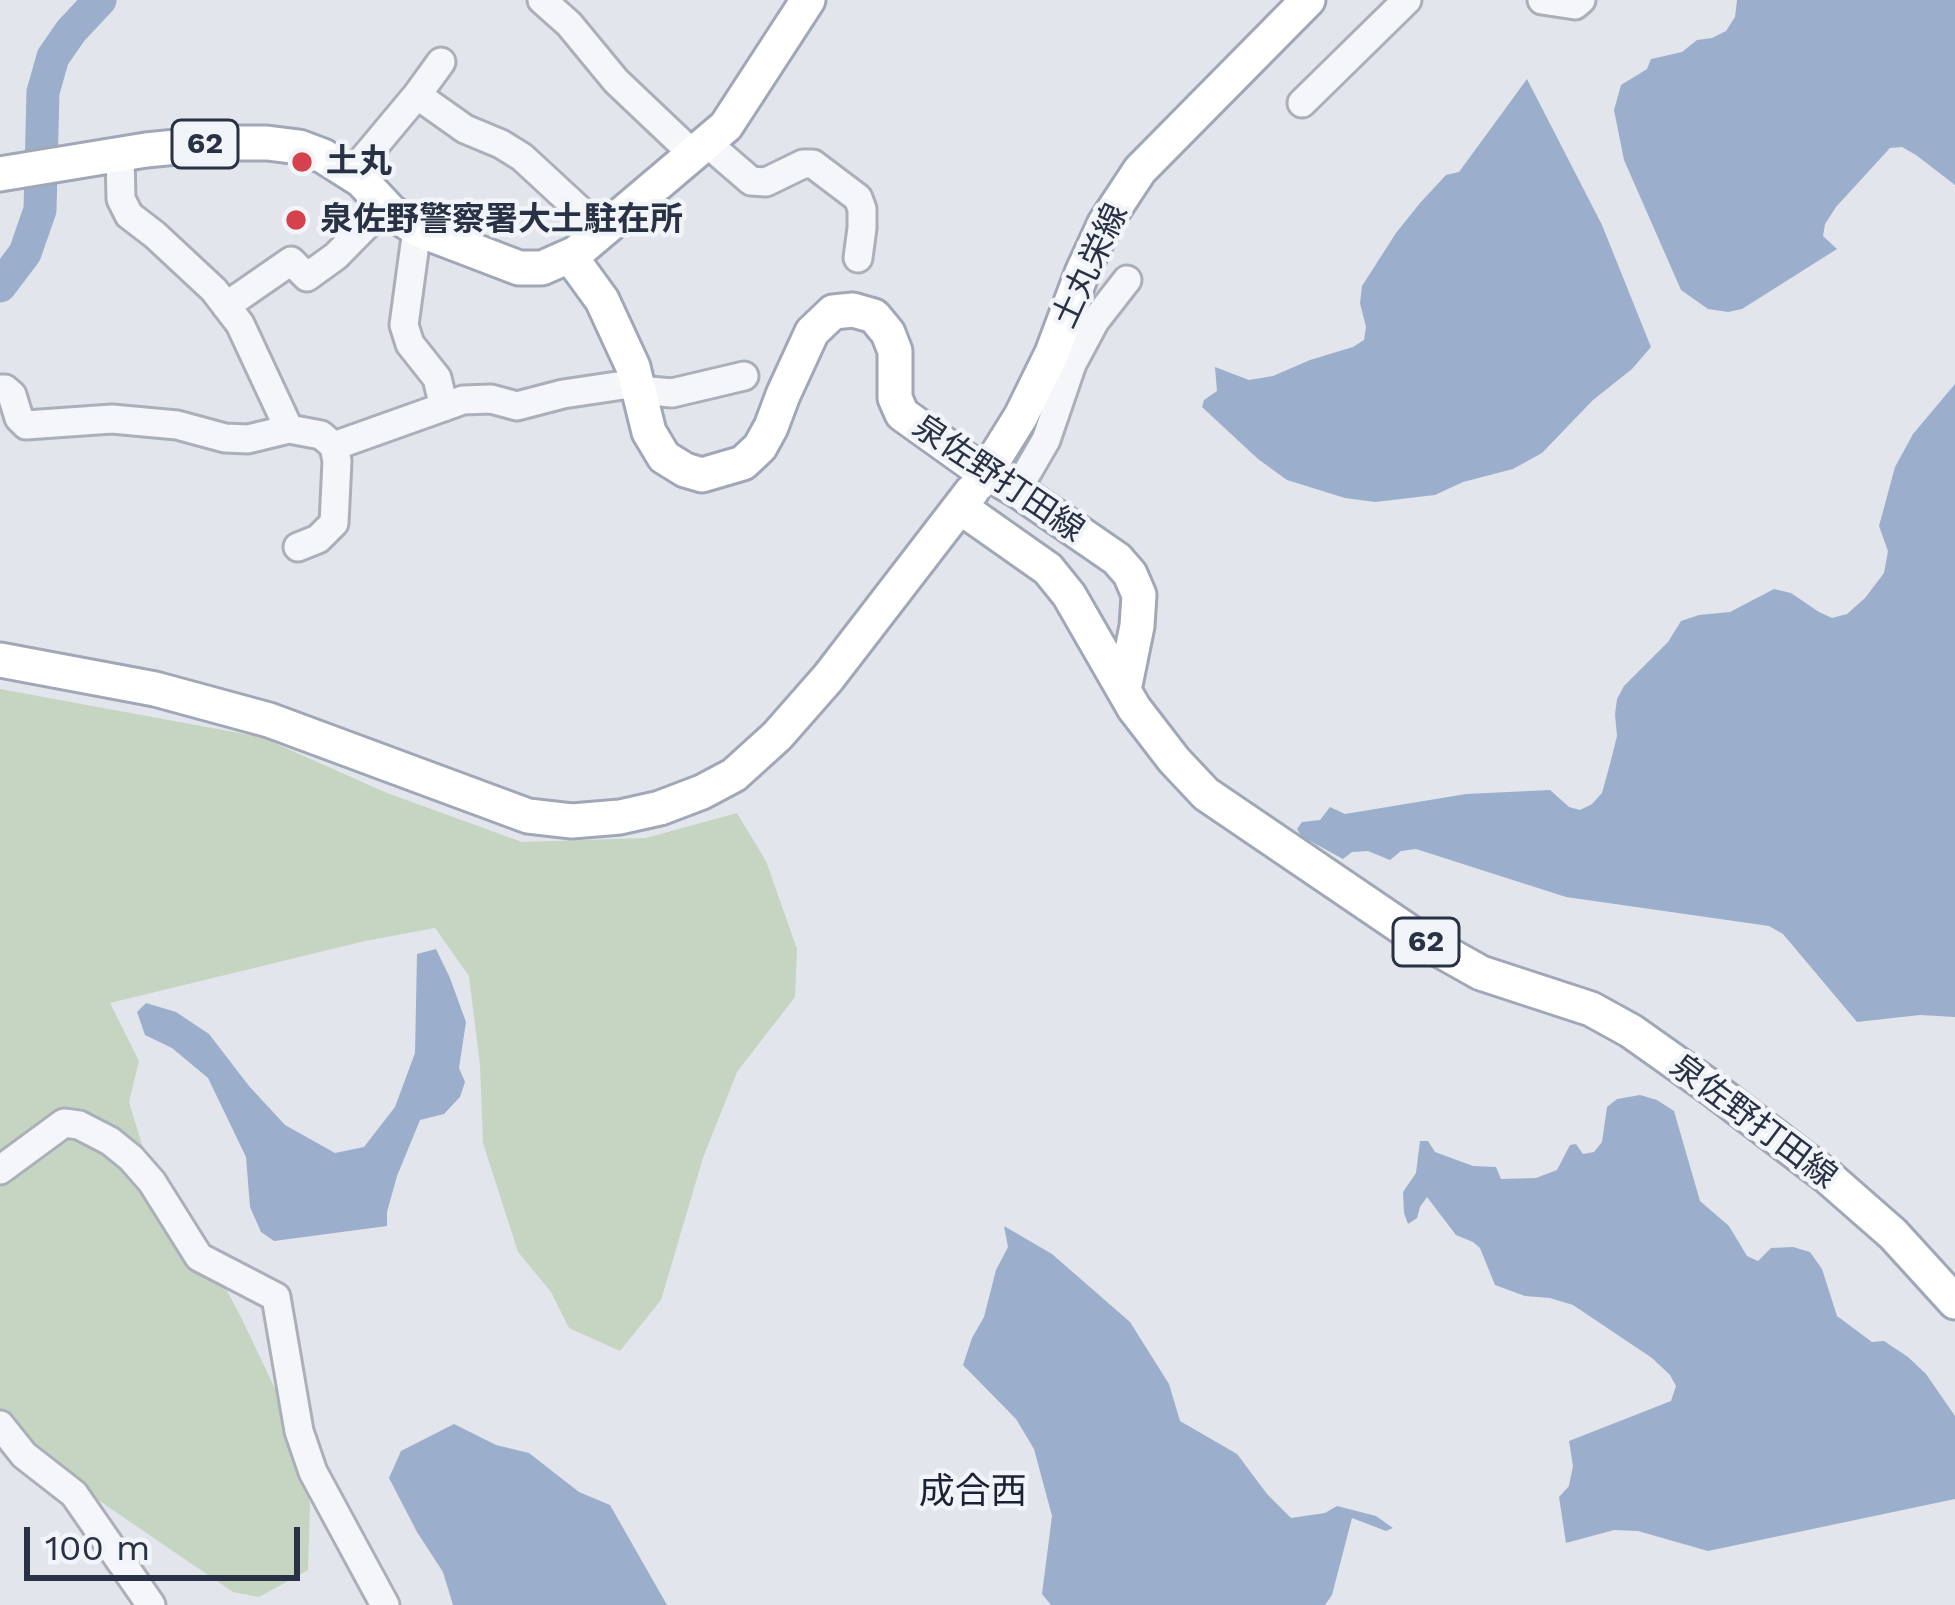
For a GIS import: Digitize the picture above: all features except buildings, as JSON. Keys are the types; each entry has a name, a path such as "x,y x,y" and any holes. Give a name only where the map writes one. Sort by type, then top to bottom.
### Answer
{"main road":[{"path":"570,256 726,126 808,0"},
{"name":"土丸栄線","path":"977,484 1021,416 1105,223 1140,170 1308,0"},
{"name":"62","path":"0,174 217,143 298,147 351,173 417,230 519,268 542,268 570,256"},
{"name":"泉佐野打田線","path":"570,256 602,300 633,367 649,432 664,457 702,475 743,463 760,447 812,332 833,312 853,310 874,316 895,351 895,398 902,414 1117,560 1130,574 1138,596 1138,626 1124,690"},
{"name":"泉佐野打田線","path":"0,660 155,689 269,720 528,816 572,821 620,817 702,792 734,775 777,736 828,678 977,484 1070,595 1134,708 1206,794 1431,946 1481,973 1591,1009 1631,1031 1858,1202 1955,1302"}],"street":[{"path":"542,0 569,24 616,81 700,149 751,181 766,182 813,164 858,198 862,209 858,258"},
{"path":"1302,103 1407,0"},
{"path":"1542,0 1575,5 1581,0"},
{"path":"351,173 441,62"},
{"path":"417,95 465,129 522,157 602,231"},
{"path":"104,157 129,215 214,290 240,324 289,429"},
{"path":"226,306 291,261 307,277 336,256 386,206"},
{"path":"417,230 404,326 410,344 437,378 444,407"},
{"path":"1016,490 1046,440 1072,364 1095,320 1127,280"},
{"path":"334,446 463,400 490,399 517,406 562,394 638,386 672,393 744,376"},
{"path":"0,389 12,395 26,425 112,419 177,425 225,438 248,439 289,429 320,435 334,446 337,461 334,523 318,539 298,548"},
{"path":"0,1170 64,1123 80,1125 131,1158 152,1182 199,1257 276,1297 306,1451 386,1605"},
{"path":"0,1425 24,1455 74,1494 151,1605"}],"green space":[{"path":"0,689 261,737 387,793 522,842 646,838 737,813 766,861 797,949 795,997 737,1072 703,1158 661,1300 620,1351 569,1328 551,1292 518,1252 483,1143 469,976 435,928 110,1003 139,1061 129,1102 148,1164 186,1214 292,1425 310,1504 308,1570 259,1597 233,1592 0,1433"}],"water":[{"path":"1737,0 1955,0 1955,185 1902,147 1890,148 1825,224 1823,236 1837,249 1742,309 1728,312 1708,309 1681,290 1624,160 1614,110 1621,85 1647,69 1651,59 1682,52 1697,40 1726,31 1735,17"},
{"path":"1527,79 1602,225 1651,347 1542,453 1513,469 1435,495 1375,502 1287,480 1202,407 1217,391 1215,367 1249,380 1273,376 1364,340 1362,286 1396,233 1446,175 1459,172"},
{"path":"1955,384 1955,1017 1920,1015 1857,1022 1783,934 1769,926 1566,897 1416,849 1401,851 1390,860 1368,851 1352,852 1343,859 1301,836 1297,829 1302,822 1320,820 1330,807 1345,814 1466,794 1550,790 1569,807 1580,810 1592,804 1602,793 1617,736 1617,699 1681,621 1730,612 1774,589 1791,593 1832,618 1847,614 1865,598 1884,573 1888,551 1879,526 1895,467 1913,434"},
{"path":"436,949 466,1022 459,1068 465,1082 460,1097 444,1114 420,1120 397,1176 387,1226 274,1241 261,1232 250,1207 246,1157 208,1078 172,1048 145,1035 137,1012 146,1003 176,1012 209,1034 285,1125 335,1153 364,1147 395,1107 415,1053 417,954"},
{"path":"1640,1095 1674,1111 1700,1201 1729,1226 1747,1256 1758,1261 1771,1248 1810,1252 1822,1269 1837,1316 1872,1342 1884,1341 1926,1374 1955,1416 1955,1499 1708,1551 1638,1531 1614,1530 1566,1543 1559,1497 1569,1486 1573,1466 1569,1441 1671,1401 1676,1386 1652,1358 1573,1305 1495,1285 1480,1248 1456,1235 1427,1197 1417,1218 1408,1224 1403,1192 1416,1173 1420,1141 1473,1166 1496,1167 1501,1179 1536,1178 1557,1170 1570,1145 1576,1144 1583,1154 1594,1152 1602,1142 1607,1107 1617,1099"},
{"path":"1004,1226 1052,1254 1130,1322 1169,1384 1180,1421 1237,1454 1291,1518 1325,1513 1337,1506 1376,1516 1393,1528 1386,1531 1352,1518 1332,1595 1325,1605 1051,1605 1042,1594 1052,1516 1034,1449 1016,1419 963,1365 1008,1247"},
{"path":"454,1424 496,1445 529,1453 579,1492 610,1505 667,1605 453,1605 443,1572 389,1478 401,1451"}],"waterway":[{"path":"0,286 25,253 40,210 43,92 53,57 100,0"}],"place":[{"name":"土丸","path":"302,162"},
{"name":"泉佐野警察署大土駐在所","path":"296,220"}],"district":[{"name":"成合西","path":"973,1492"}]}
